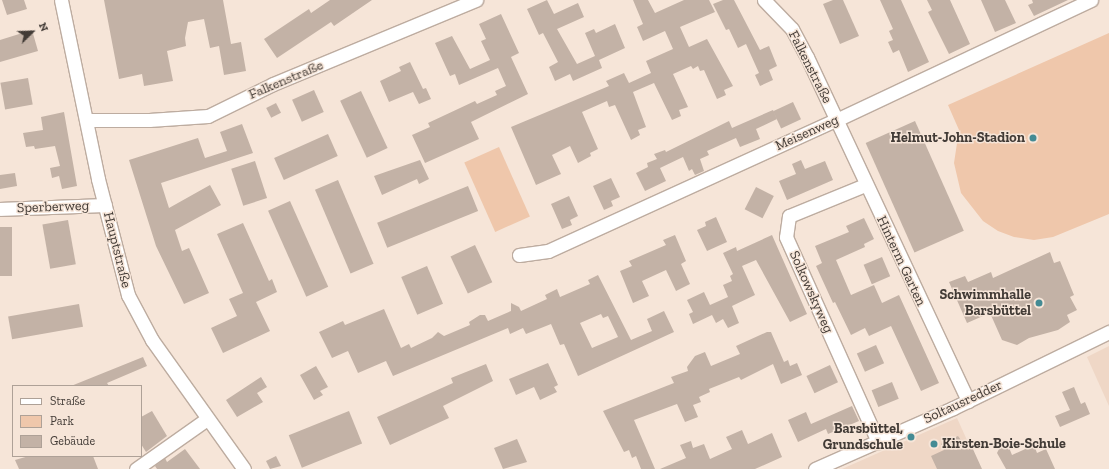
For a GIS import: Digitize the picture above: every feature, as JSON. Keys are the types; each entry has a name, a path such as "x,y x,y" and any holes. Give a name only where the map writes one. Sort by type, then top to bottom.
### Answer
{"street":[{"name":"Hauptstraße","path":"61,0 120,270 140,320 244,469"},
{"name":"Falkenstraße","path":"87,120 149,120 208,116 273,84 355,52 453,4 476,0"},
{"name":"Falkenstraße","path":"764,0 792,29 836,120"},
{"name":"Meisenweg","path":"519,254 548,251 836,120 1091,0"},
{"name":"Hinterm Garten","path":"836,120 865,185 968,401"},
{"name":"Solkowskyweg","path":"865,185 789,216 786,237 878,442"},
{"name":"Sperberweg","path":"0,209 105,205"},
{"name":"Soltausredder","path":"815,469 968,401 1109,332"},
{"path":"136,469 208,419"}],"shaded area":[{"path":"1109,346 1109,406 1087,357"},
{"name":"Kirsten-Boie-Schule","path":"957,418 980,469 842,469"}],"green space":[{"name":"Helmut-John-Stadion","path":"1109,33 1109,214 1053,237 1034,240 1014,237 998,231 983,221 961,193 954,163 959,130 948,105"},
{"path":"499,147 530,216 495,232 464,162"}],"building":[{"path":"2,0 24,0 27,9 7,15"},
{"path":"104,0 223,0 231,44 241,42 246,71 224,75 219,46 210,48 204,19 188,22 185,38 186,46 167,51 173,81 144,86 142,74 119,79"},
{"path":"330,0 372,0 334,26 331,22 277,58 264,39 309,9 311,13"},
{"path":"547,0 554,14 578,3 584,17 557,29 577,64 595,56 585,33 594,29 596,33 615,24 625,48 599,60 602,68 573,81 570,74 555,81 549,67 558,62 543,33 539,35 527,9"},
{"path":"633,0 648,0 655,13 684,0 709,0 715,12 680,27 689,47 707,39 733,86 724,90 726,95 717,99 704,70 700,71 698,66 693,69 691,66 673,74 688,107 679,110 681,116 672,120 654,83 633,92 646,127 638,130 640,135 631,140 615,105 609,107 607,101 582,112 598,149 590,153 591,156 578,163 570,146 552,155 561,174 536,185 511,127 609,86 606,81 624,73 629,83 651,73 646,61 673,49 665,31 643,41 637,27 643,24"},
{"path":"723,0 734,0 760,50 769,46 777,66 769,70 773,80 760,86 755,75 759,73 746,44 738,48 729,29 726,30 713,4"},
{"path":"833,0 843,0 859,36 840,44 823,4"},
{"path":"880,0 901,0 929,62 908,72 899,50 893,53 888,42 893,40 889,31 893,29"},
{"path":"927,0 950,0 970,44 949,54 928,12 932,10"},
{"path":"981,0 1005,0 1016,23 995,32"},
{"path":"1032,0 1068,0 1034,16 1028,5 1033,3"},
{"path":"501,14 519,53 511,57 528,94 471,122 479,139 425,163 412,135 430,127 428,123 475,101 477,104 497,95 495,91 506,86 498,68 459,85 455,74 450,76 435,43 452,36 470,69 490,60 481,41 486,39 479,24"},
{"path":"32,30 38,51 0,62 0,40"},
{"path":"410,62 423,89 426,88 431,99 419,104 413,92 389,102 380,81 401,71 399,67"},
{"path":"28,78 33,105 5,109 0,83"},
{"path":"314,90 324,112 302,122 292,100"},
{"path":"361,91 388,148 367,158 340,101"},
{"path":"793,102 801,119 781,129 773,111"},
{"path":"276,103 281,113 271,118 266,108"},
{"path":"773,110 777,119 756,129 760,139 740,147 736,138 707,151 709,155 700,159 704,171 695,175 692,169 689,171 683,157 660,168 666,181 645,191 636,173 648,167 647,163 657,159 654,154 665,150 666,152 729,121 732,128"},
{"path":"64,112 77,186 62,189 59,176 52,178 50,168 60,166 55,146 35,149 34,146 26,147 23,133 43,130 41,117"},
{"path":"915,121 964,231 914,253 866,143"},
{"path":"242,124 253,153 161,183 169,208 210,185 221,205 175,230 182,251 189,248 209,293 184,304 156,246 129,160 198,138 205,158 227,151 220,132"},
{"path":"328,134 338,156 284,180 274,158"},
{"path":"420,160 429,179 419,184 417,179 382,195 374,176"},
{"path":"801,160 805,169 825,161 833,180 787,200 779,181 796,174 792,164"},
{"path":"255,161 267,198 243,206 231,169"},
{"path":"15,173 17,186 0,189 0,175"},
{"path":"611,178 620,197 611,201 613,206 604,210 593,186"},
{"path":"338,180 374,264 351,274 315,190"},
{"path":"468,186 478,211 387,248 377,223"},
{"path":"756,187 774,196 762,218 745,209"},
{"path":"569,196 578,216 570,220 572,225 562,229 551,204"},
{"path":"290,201 328,287 306,297 268,211"},
{"path":"716,217 727,242 707,251 697,230 706,226 705,222"},
{"path":"864,218 874,239 864,244 865,247 836,260 851,295 874,285 882,303 899,295 939,383 921,391 891,326 869,336 865,328 851,335 835,302 833,303 816,266 822,263 815,246 849,232 846,226"},
{"path":"68,220 76,264 50,269 42,225"},
{"path":"243,223 269,281 272,279 277,292 256,302 270,331 223,353 211,328 237,316 229,299 243,293 217,234"},
{"path":"0,227 12,227 12,276 0,276"},
{"path":"675,235 686,261 681,264 690,284 676,291 666,270 642,281 649,296 633,303 620,271 632,266 629,261 666,245 663,240"},
{"path":"772,235 807,314 790,322 756,260 742,266 755,295 732,306 739,323 728,328 723,319 716,323 712,315 693,324 689,314 693,312 687,300 704,292 710,305 728,297 723,285 732,281 730,276 733,274 723,253 736,247 737,251"},
{"path":"475,245 492,282 468,294 451,256"},
{"name":"Schwimmhalle Barsbüttel","path":"1050,252 1054,263 1060,261 1074,295 1070,297 1077,310 1067,315 1070,322 1058,330 1029,338 1017,345 1002,340 990,313 967,323 949,282 965,276 968,282 991,272 993,278"},
{"path":"882,257 890,276 872,284 864,265"},
{"path":"427,266 443,304 417,315 401,277"},
{"path":"598,275 631,340 652,331 647,319 664,311 674,332 578,376 564,344 560,345 551,324 526,334 523,328 510,334 508,328 393,376 386,361 358,373 348,351 332,358 319,332 343,321 345,325 384,309 401,348 409,344 411,348 432,338 438,332 444,336 470,325 469,322 480,315 485,315 488,321 511,311 511,303 519,307 521,311 547,299 545,295 557,289 560,297 590,284 588,280","holes":["601,314 603,318 608,316 618,337 592,348 580,323"]},
{"path":"79,304 83,327 12,339 8,317"},
{"path":"767,332 771,332 784,362 788,360 790,366 797,363 802,375 781,384 773,364 741,380 739,377 709,389 710,392 699,397 701,402 693,405 698,417 685,422 677,404 634,420 655,469 641,469 636,456 632,458 629,450 624,452 603,411 674,383 671,377 688,371 687,367 695,356 705,352 711,366 740,354 736,346"},
{"path":"876,345 884,363 865,372 857,354"},
{"path":"143,357 147,366 107,383 108,385 73,385"},
{"path":"548,363 558,385 554,387 557,392 540,400 534,387 516,395 509,379"},
{"path":"486,364 493,381 443,406 449,418 390,445 377,417 453,383 451,378"},
{"path":"830,365 838,382 814,393 806,376"},
{"path":"316,366 328,387 320,391 323,395 314,400 300,375"},
{"path":"261,377 267,387 257,393 263,402 237,417 226,400"},
{"path":"892,382 899,399 878,407 872,390"},
{"path":"1074,387 1081,404 1085,402 1090,414 1060,427 1055,416 1070,410 1062,392"},
{"path":"852,406 859,421 828,434 826,429 798,442 788,420 806,412 811,424"},
{"path":"152,411 167,436 146,452 142,446 142,416"},
{"path":"349,411 362,443 302,468 289,435"},
{"path":"742,430 748,444 772,433 782,457 755,469 660,469 686,458 680,445 691,441 693,448 704,444 710,459 732,449 726,437"},
{"path":"958,436 968,450 972,447 982,469 937,469 931,456 944,450 941,444"},
{"path":"517,439 527,462 503,469 494,448"},
{"path":"1008,445 1012,455 1034,445 1037,453 1046,449 1055,469 1006,469 997,453 999,449"},
{"path":"185,449 200,469 157,469 155,466 165,458 167,462"},
{"path":"276,456 281,466 270,469 266,461"},
{"path":"26,457 93,457 98,469 19,469 15,460"}],"place":[{"name":"Helmut-John-Stadion","path":"1033,138"},
{"name":"Schwimmhalle Barsbüttel","path":"1039,303"},
{"name":"Barsbüttel, Grundschule","path":"911,437"},
{"name":"Kirsten-Boie-Schule","path":"934,444"}]}
